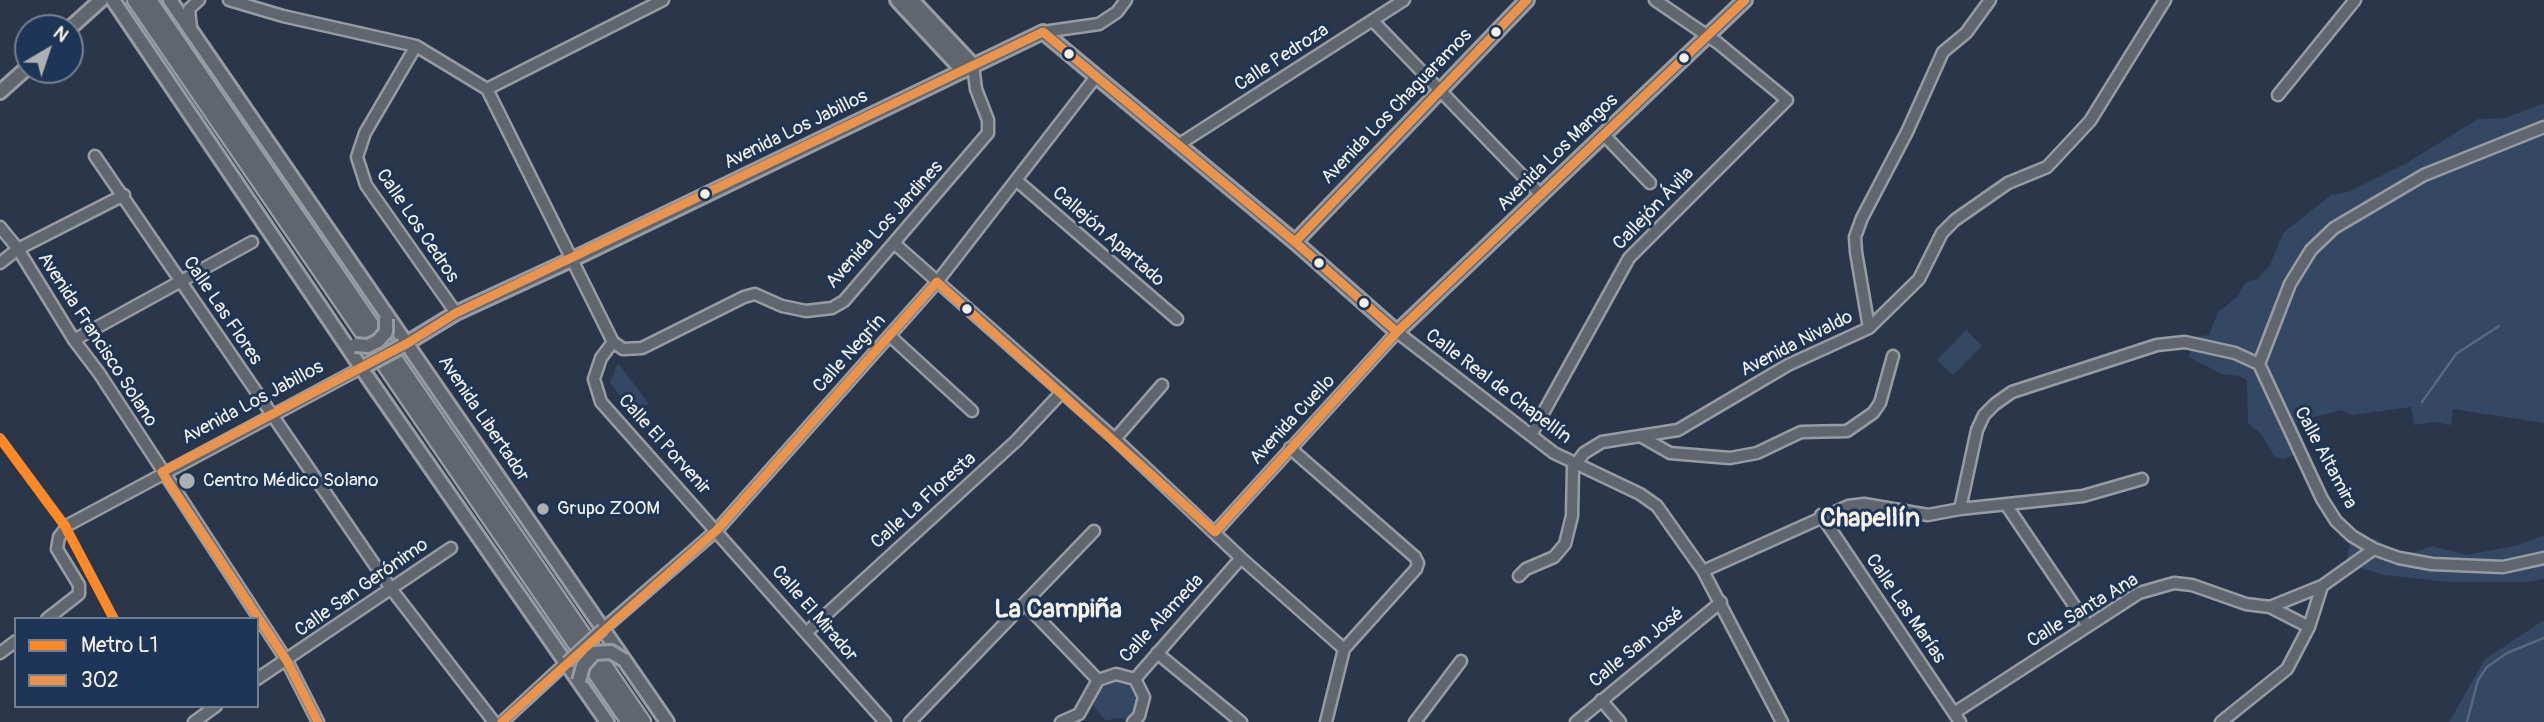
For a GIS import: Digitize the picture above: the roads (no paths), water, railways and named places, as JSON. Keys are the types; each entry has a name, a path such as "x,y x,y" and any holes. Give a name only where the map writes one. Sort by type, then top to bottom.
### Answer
{"main road":[{"path":"135,0 629,722"},
{"name":"Avenida Libertador","path":"149,0 643,722"}],"street":[{"path":"84,16 101,0"},
{"path":"113,0 126,10 343,338 607,722"},
{"name":"Avenida Libertador","path":"170,0 667,722"},
{"path":"194,35 188,19 190,9 198,0"},
{"path":"229,0 283,16 416,46 487,89 613,342"},
{"path":"487,89 663,0"},
{"path":"897,0 968,68"},
{"path":"912,0 968,68"},
{"name":"Avenida Los Jabillos","path":"50,617 76,598 79,590 57,549 62,532 68,525 162,472 405,345 456,313 1043,32 1099,24 1117,12 1126,0"},
{"name":"Calle Pedroza","path":"1178,145 1404,0"},
{"name":"Avenida Los Chaguaramos","path":"1295,242 1527,0"},
{"path":"1655,0 1708,36"},
{"name":"Avenida Los Mangos","path":"1396,332 1744,0"},
{"path":"1869,328 1856,252 1856,237 1862,218 1908,132 1943,52 1966,33 1990,0"},
{"name":"Avenida Nivaldo","path":"1574,465 1584,453 1602,442 1678,430 1788,365 1869,328 1919,279 1942,233 1955,220 2008,183 2047,167 2073,140 2106,100 2165,0"},
{"path":"2277,95 2355,0"},
{"path":"1373,20 1541,195"},
{"path":"1043,32 1295,242 1396,332"},
{"name":"Callejón Ávila","path":"1531,435 1629,258 1787,100 1708,36"},
{"name":"Calle Los Cedros","path":"416,46 370,123 357,157 366,185 456,313"},
{"name":"Avenida Los Jardines","path":"613,342 623,349 642,348 755,294 796,310 832,308 844,301 988,133 988,120 968,68"},
{"name":"Calle Negrín","path":"567,662 717,530 937,282 1095,78"},
{"path":"0,92 14,79"},
{"path":"1960,509 1977,430 1984,415 2012,392 2157,345 2185,342 2225,350 2259,364 2290,284 2311,250 2334,228 2424,176 2544,127"},
{"path":"1604,135 1650,183"},
{"name":"Calle Las Flores","path":"95,156 124,195 270,415 393,590 494,722"},
{"name":"Callejón Apartado","path":"1016,180 1177,319"},
{"path":"0,262 18,249 124,195"},
{"name":"Avenida Francisco Solano","path":"0,227 18,249 74,340 99,373 258,617"},
{"path":"74,340 252,242"},
{"path":"895,244 1115,439 1241,558 1344,649"},
{"path":"343,338 355,345 368,346 378,341 386,332 384,313"},
{"name":"Calle Real de Chapellín","path":"1396,332 1574,465 1649,499 1703,571 1782,722"},
{"name":"Avenida Cuello","path":"1215,532 1396,332"},
{"path":"890,335 972,411"},
{"name":"Calle El Porvenir","path":"613,342 596,369 594,379 597,395 717,530"},
{"path":"1643,437 1670,453 1730,458 1757,453 1801,432 1847,431 1873,413 1880,403 1893,356"},
{"name":"Calle Altamira","path":"2259,364 2301,458 2336,521 2352,536 2374,549 2421,562 2503,567 2544,558"},
{"path":"1115,439 1162,385"},
{"name":"Calle La Floresta","path":"807,632 1016,441 1062,392"},
{"path":"1290,448 1415,557 1418,563 1416,569 1344,649 1326,722"},
{"path":"1519,576 1526,569 1554,558 1565,544 1572,516 1574,465"},
{"path":"1703,571 1821,515 1847,506 1864,504 1928,515 2082,496 2141,479"},
{"path":"2007,506 2088,626"},
{"name":"Calle Las Marías","path":"1821,515 1957,717"},
{"name":"Calle El Mirador","path":"717,530 885,722"},
{"path":"910,722 1094,531"},
{"name":"Calle San Gerónimo","path":"259,678 393,590 451,548"},
{"path":"2270,607 2322,586 2374,549"},
{"name":"Calle Alameda","path":"1098,680 1116,674 1135,680 1241,558"},
{"name":"Calle Santa Ana","path":"1957,717 2139,593 2174,583 2192,585 2246,604 2270,607 2309,626"},
{"path":"2221,722 2287,669 2309,626 2322,586"},
{"name":"Calle San José","path":"1576,722 1721,602"},
{"path":"1025,604 1098,680 1079,714 1061,722"},
{"name":"Avenida Francisco Solano","path":"259,619 287,661 318,722"},
{"path":"579,681 583,666 594,653 611,652 624,660"},
{"path":"1157,653 1241,722"},
{"path":"1415,722 1461,661"},
{"path":"502,722 567,662"},
{"path":"1133,722 1139,716 1144,697 1135,680"},
{"path":"1601,700 1620,722"},
{"path":"194,722 213,708"}],"waterway":[{"path":"2422,402 2456,354 2499,326"},
{"path":"2467,722 2478,680 2487,667 2507,653 2544,638"}],"metro line":[{"name":"L1","path":"0,438 65,526 113,617"}],"place":[{"name":"Centro Médico Solano","path":"187,481"},
{"name":"Grupo ZOOM","path":"543,509"}],"district":[{"name":"Chapellín","path":"1870,519"},
{"name":"La Campiña","path":"1058,610"}]}
